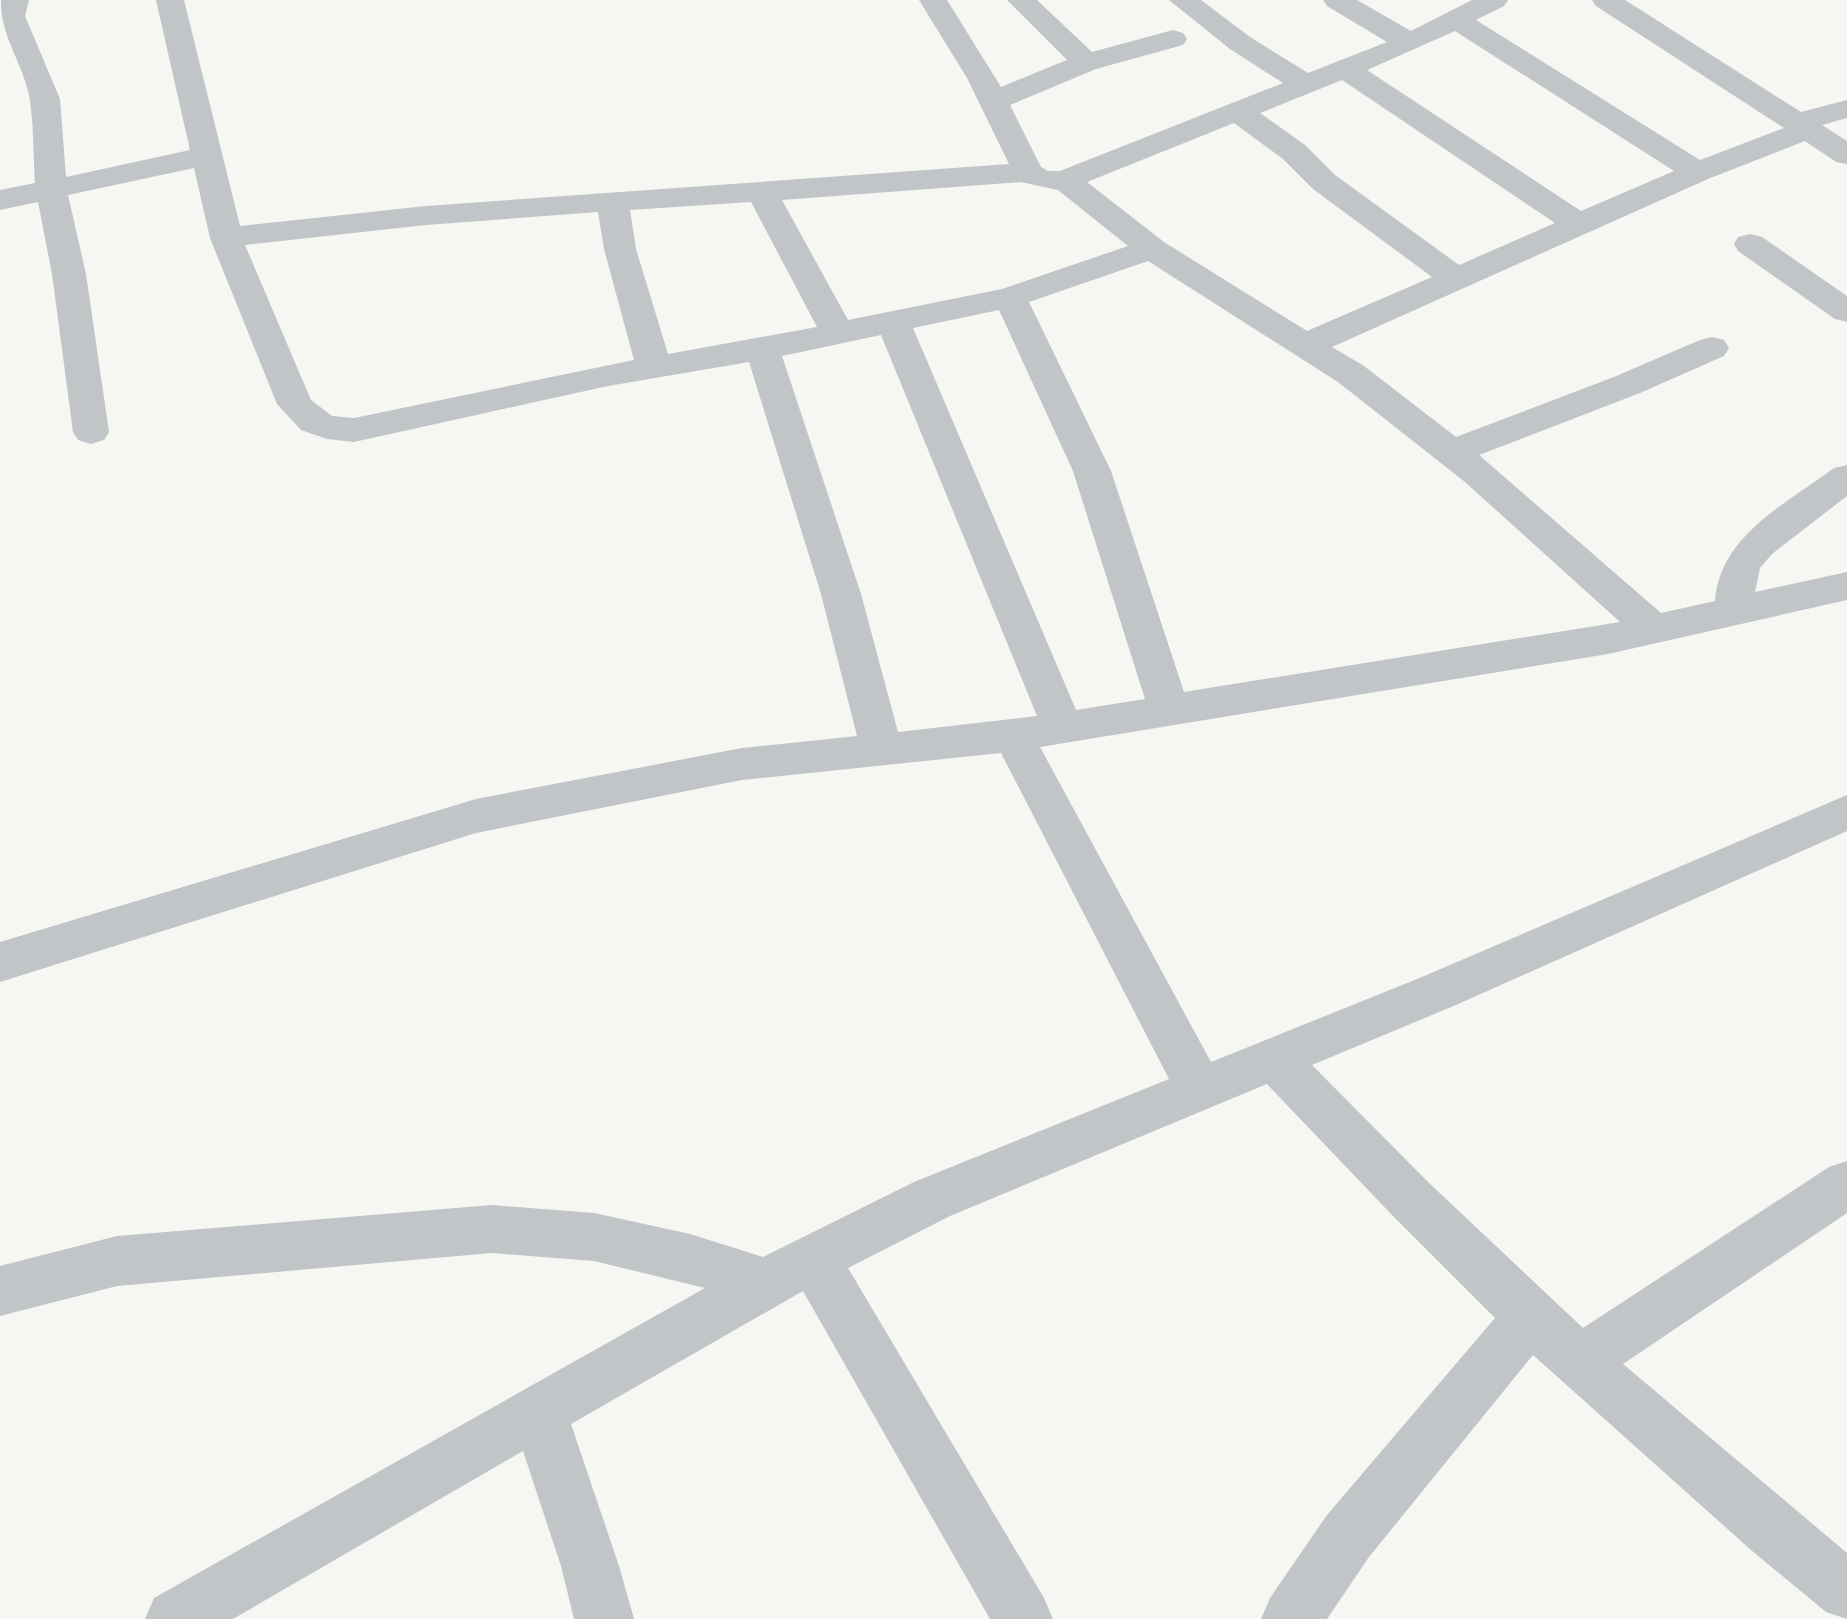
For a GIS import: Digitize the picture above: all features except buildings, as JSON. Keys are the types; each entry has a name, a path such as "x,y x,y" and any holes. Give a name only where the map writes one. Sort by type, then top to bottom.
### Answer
{"street":[{"path":"15,0 11,16 45,99 51,188 69,274 91,432"},
{"path":"170,0 226,238 295,404 309,421 326,428 354,430 1010,297 1152,249"},
{"path":"933,0 993,101 1028,172 1037,179 1065,180 1410,43 1494,0"},
{"path":"1021,0 1086,63"},
{"path":"1183,0 1240,43 1306,85"},
{"path":"1337,0 1410,43"},
{"path":"1606,0 1847,155"},
{"path":"1458,21 1697,172"},
{"path":"993,101 1086,63 1173,39"},
{"path":"1345,69 1580,225"},
{"path":"1306,345 1802,126 1847,109"},
{"path":"1238,112 1294,152 1334,190 1458,280"},
{"path":"0,200 208,156"},
{"path":"226,238 414,214 1028,172"},
{"path":"1065,180 1152,249 1351,374 1452,452 1654,629"},
{"path":"761,192 838,333"},
{"path":"612,201 620,249 654,367"},
{"path":"1750,244 1847,312"},
{"path":"1010,297 1092,471 1169,709"},
{"path":"893,322 1062,726"},
{"path":"1452,452 1627,385 1712,348"},
{"path":"762,349 841,594 882,750"},
{"path":"1734,611 1742,564 1757,546 1847,477"},
{"path":"0,962 476,816 742,764 1013,736 1608,639 1847,586"},
{"path":"1013,736 1200,1089"},
{"path":"175,1619 765,1283 932,1199 1439,991 1847,812"},
{"path":"1274,1058 1374,1166 1532,1315 1744,1509 1847,1591"},
{"path":"1581,1360 1847,1184"},
{"path":"0,1291 117,1261 492,1229 594,1237 690,1259 765,1283"},
{"path":"813,1258 1023,1619"},
{"path":"1291,1619 1348,1536 1532,1315"},
{"path":"539,1413 590,1566 604,1619"}]}
